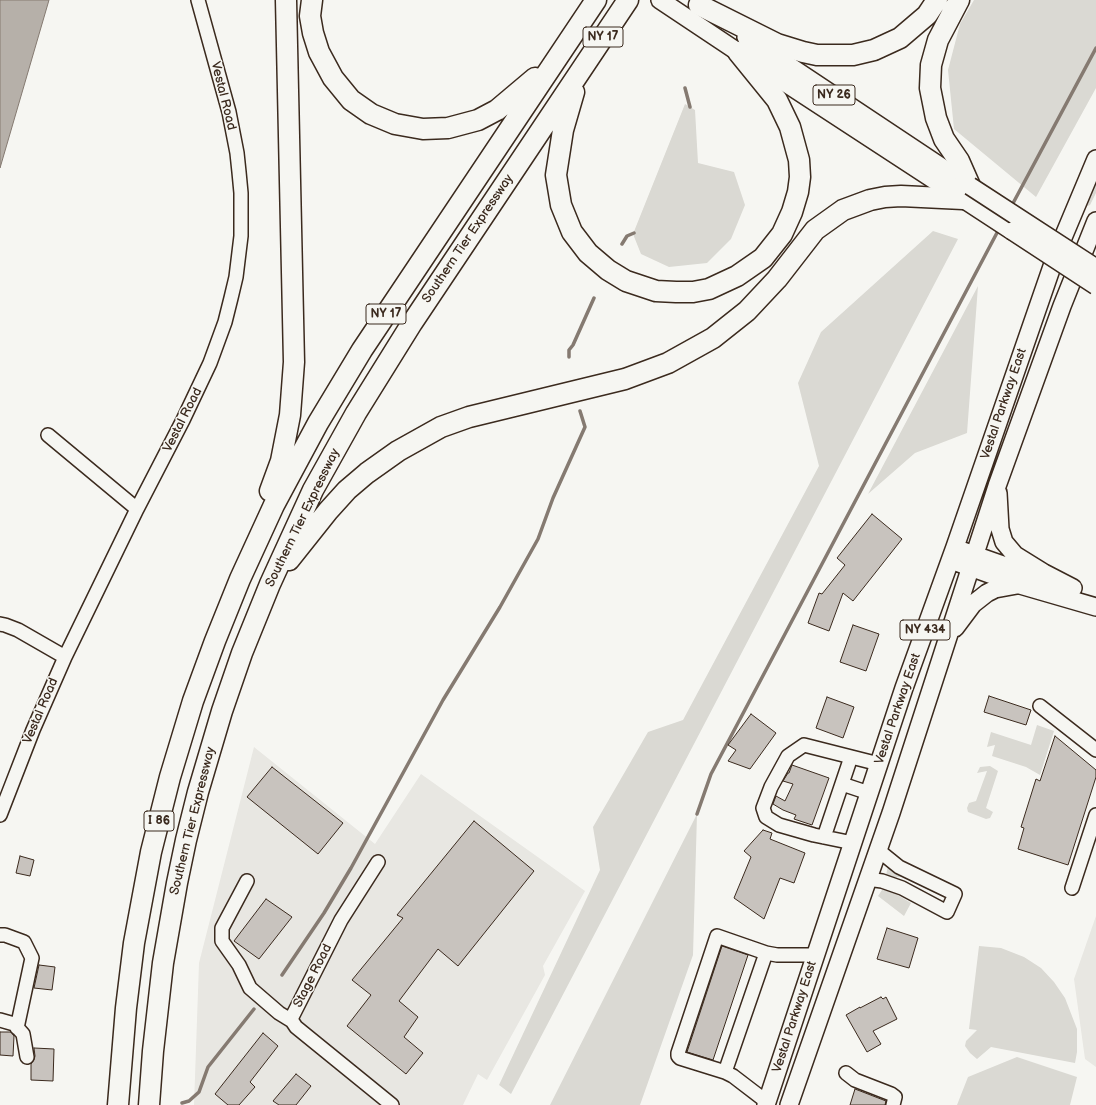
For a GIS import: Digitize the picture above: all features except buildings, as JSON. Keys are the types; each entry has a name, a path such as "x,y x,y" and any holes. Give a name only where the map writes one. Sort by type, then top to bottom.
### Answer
{"highway":[{"path":"240,579 281,461 290,415 294,362 286,0"},
{"path":"312,0 310,16 313,34 319,52 333,78 351,100 371,114 394,124 423,129 448,128 478,120 497,110 554,61"},
{"name":"Southern Tier Expressway","path":"118,1105 126,1008 134,943 151,852 170,777 194,701 215,641 240,579 274,505 318,423 358,356 596,0"},
{"name":"Southern Tier Expressway","path":"150,1105 153,1051 163,963 186,840 198,792 222,710 242,653 270,584 313,490 356,413 412,323 628,0"},
{"path":"694,8 777,44 803,52 817,55 853,55 874,50 900,38 927,15 937,0"},
{"path":"270,584 328,511 347,490 367,473 398,451 440,427 469,417 625,380 668,363 713,338 747,312 776,279 815,230 842,210 870,200 885,197 966,192 959,161 944,139 936,118 930,88 932,65 938,40 959,0"},
{"path":"579,75 563,130 556,175 560,205 572,232 588,253 608,270 626,281 656,291 693,292 709,289 737,276 763,258 782,234 792,212 798,192 800,177 799,160 790,127 777,100 738,52"}],"main road":[{"name":"NY 26","path":"660,0 694,8 966,192 1096,286"},
{"name":"NY 26","path":"694,8 738,52 966,192 1096,268"},
{"name":"Vestal Parkway East","path":"766,1104 907,680 1057,252 1096,160"},
{"name":"Vestal Parkway East","path":"789,1105 878,850 997,486 1062,306 1096,221"},
{"path":"997,486 1000,530 1004,542 1015,555 1044,573 1073,588"},
{"path":"952,554 972,561 1096,595"},
{"path":"972,561 1020,585 1096,607"},
{"path":"946,641 973,604 987,593 995,589 1020,585"}],"street":[{"name":"Vestal Road","path":"0,815 33,730 65,658 210,363 220,339 228,310 236,277 239,253 241,201 237,153 227,105 198,0"},
{"path":"48,435 137,509"},
{"path":"0,624 18,630 65,658"},
{"path":"1040,706 1096,750"},
{"path":"853,842 819,836 779,825 766,817 763,808 771,788 788,756 804,745 879,764"},
{"path":"819,836 842,784 850,757"},
{"path":"842,784 869,793"},
{"path":"1072,888 1096,814"},
{"path":"867,879 882,881 902,888 948,912 955,894 899,867 878,850"},
{"name":"Stage Road","path":"378,862 341,920 292,1017 292,1021 296,1027 392,1105"},
{"path":"247,881 222,928 222,941 239,965 250,988 279,1013 292,1021"},
{"path":"0,935 5,935 24,942 32,958 17,1028"},
{"path":"766,1104 732,1076 725,1072 680,1058 678,1053 715,939 717,936 720,936 766,953 776,955 816,955"},
{"path":"725,1072 766,953"},
{"path":"0,1020 14,1024 23,1034 27,1057"},
{"path":"846,1073 854,1080 891,1094 895,1097 893,1105"}],"shaded area":[{"path":"0,0 49,0 0,168"},
{"path":"974,0 1096,0 1096,88 1036,197 954,129 948,70 960,24"},
{"path":"685,104 695,110 698,163 734,172 745,205 731,239 707,263 669,267 641,254 633,234"},
{"path":"1096,176 1096,193 1090,205 1082,208"},
{"path":"933,231 958,239 511,1094 499,1085 600,870 593,827 648,732 683,720 819,466 798,383 821,332"},
{"path":"978,286 967,433 915,453 868,494"},
{"path":"1037,725 1054,731 1040,775 1026,767 992,756 995,745 987,747 991,732 1031,745"},
{"path":"254,747 375,844 421,774 585,891 543,966 545,975 487,1080 478,1074 463,1105 194,1105 199,963"},
{"path":"990,766 998,771 986,808 993,812 990,818 986,819 968,812 967,808 969,803 976,801 987,771 977,773 980,767"},
{"path":"697,814 693,955 640,1105 550,1105"},
{"path":"888,866 895,868 901,877 888,877 886,875"},
{"path":"884,887 911,903 904,916 878,896"},
{"path":"1096,916 1096,1067 1085,1059 1074,979"},
{"path":"979,946 1001,948 1024,957 1041,968 1054,982 1065,998 1077,1029 1077,1052 1075,1063 991,1047 977,1059 970,1053 965,1046 966,1041 977,1030 969,1029"},
{"path":"1017,1057 1077,1077 1070,1105 957,1105 968,1077"}],"waterway":[{"path":"1011,207 1096,48"},
{"path":"685,88 690,107"},
{"path":"697,814 711,774 999,229"},
{"path":"622,244 627,236 634,233"},
{"path":"569,357 569,350 573,345 594,298"},
{"path":"282,975 324,913 351,868 443,700 500,607 538,539 553,498 585,427 580,411"},
{"path":"182,1103 189,1101 199,1092 208,1067 254,1009"}]}
